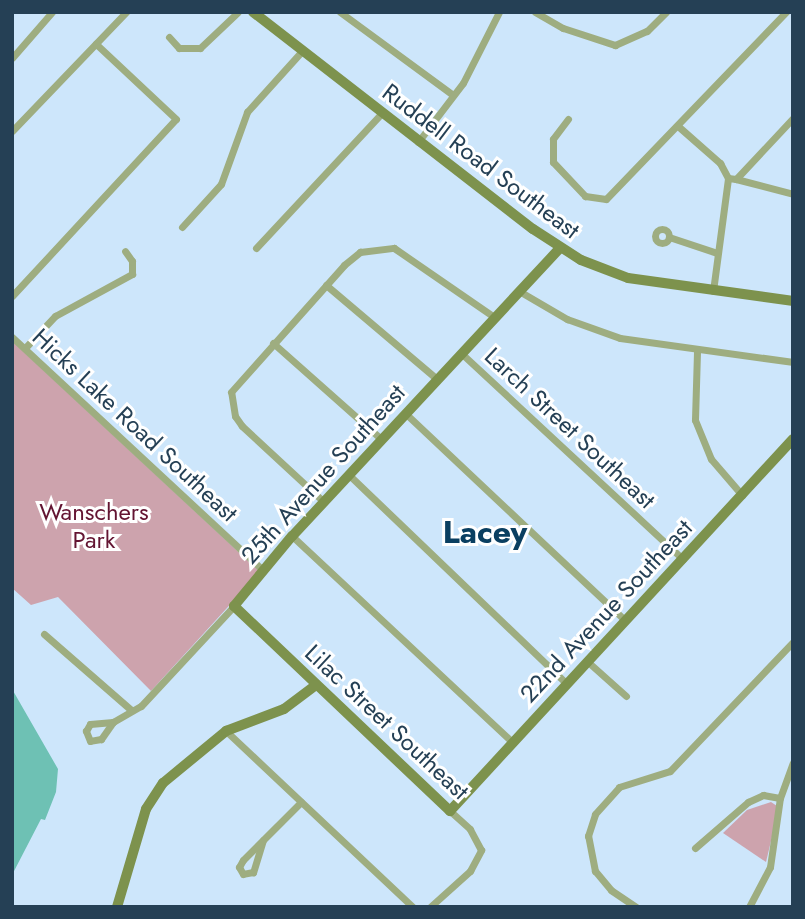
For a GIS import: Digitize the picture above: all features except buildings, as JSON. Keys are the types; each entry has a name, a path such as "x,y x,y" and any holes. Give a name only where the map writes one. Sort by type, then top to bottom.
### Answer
{"street":[{"path":"12,58 52,12"},
{"path":"12,131 126,12"},
{"path":"169,37 179,48 200,48 238,12"},
{"name":"Ruddell Road Southeast","path":"253,12 418,142 560,248 628,278 793,301"},
{"path":"340,12 453,95"},
{"path":"418,142 453,95 499,12"},
{"path":"535,12 615,45 647,31 666,12"},
{"path":"568,119 553,139 553,162 585,196 597,200 614,194 786,12"},
{"path":"12,296 176,119 96,44"},
{"path":"182,228 221,184 247,112 301,52"},
{"path":"256,247 382,113"},
{"path":"713,291 732,178 793,118"},
{"path":"679,127 720,163 732,178 793,194"},
{"path":"669,237 718,253"},
{"path":"324,502 234,416 231,391 326,285 360,252 394,247 494,317"},
{"name":"25th Avenue Southeast","path":"113,722 149,699 348,474 560,248"},
{"path":"25,348 55,316 132,274 132,261 125,251"},
{"path":"326,285 437,379"},
{"path":"519,291 596,331 697,352 793,362"},
{"name":"Hicks Lake Road Southeast","path":"12,337 263,570"},
{"path":"273,343 381,439"},
{"path":"697,352 695,420 711,459 742,495"},
{"name":"Larch Street Southeast","path":"461,353 683,559"},
{"path":"405,413 626,621"},
{"name":"22nd Avenue Southeast","path":"450,811 793,439"},
{"path":"348,474 567,684"},
{"path":"292,536 513,743"},
{"name":"Lilac Street Southeast","path":"234,606 470,829 481,850 464,877 430,907"},
{"path":"44,634 131,710"},
{"path":"636,907 602,881 591,859 590,825 602,802 630,781 670,771 793,642"},
{"path":"588,662 626,696"},
{"path":"117,907 152,797 187,760 226,731 284,709 316,685"},
{"path":"226,731 413,907"},
{"path":"749,907 769,867 780,798 793,762"},
{"path":"695,848 748,802 763,795 780,798"},
{"path":"263,840 253,872 243,874 239,867 263,840 301,802"}],"green space":[{"name":"Wanschers Park","path":"12,341 260,572 151,691 58,597 31,605 12,588"},
{"path":"771,802 777,806 776,820 766,862 723,833 747,810"}],"shaded area":[{"path":"12,689 58,769 56,792 45,820 41,819 12,875"}],"district":[{"name":"Lacey","path":"485,532"}]}
